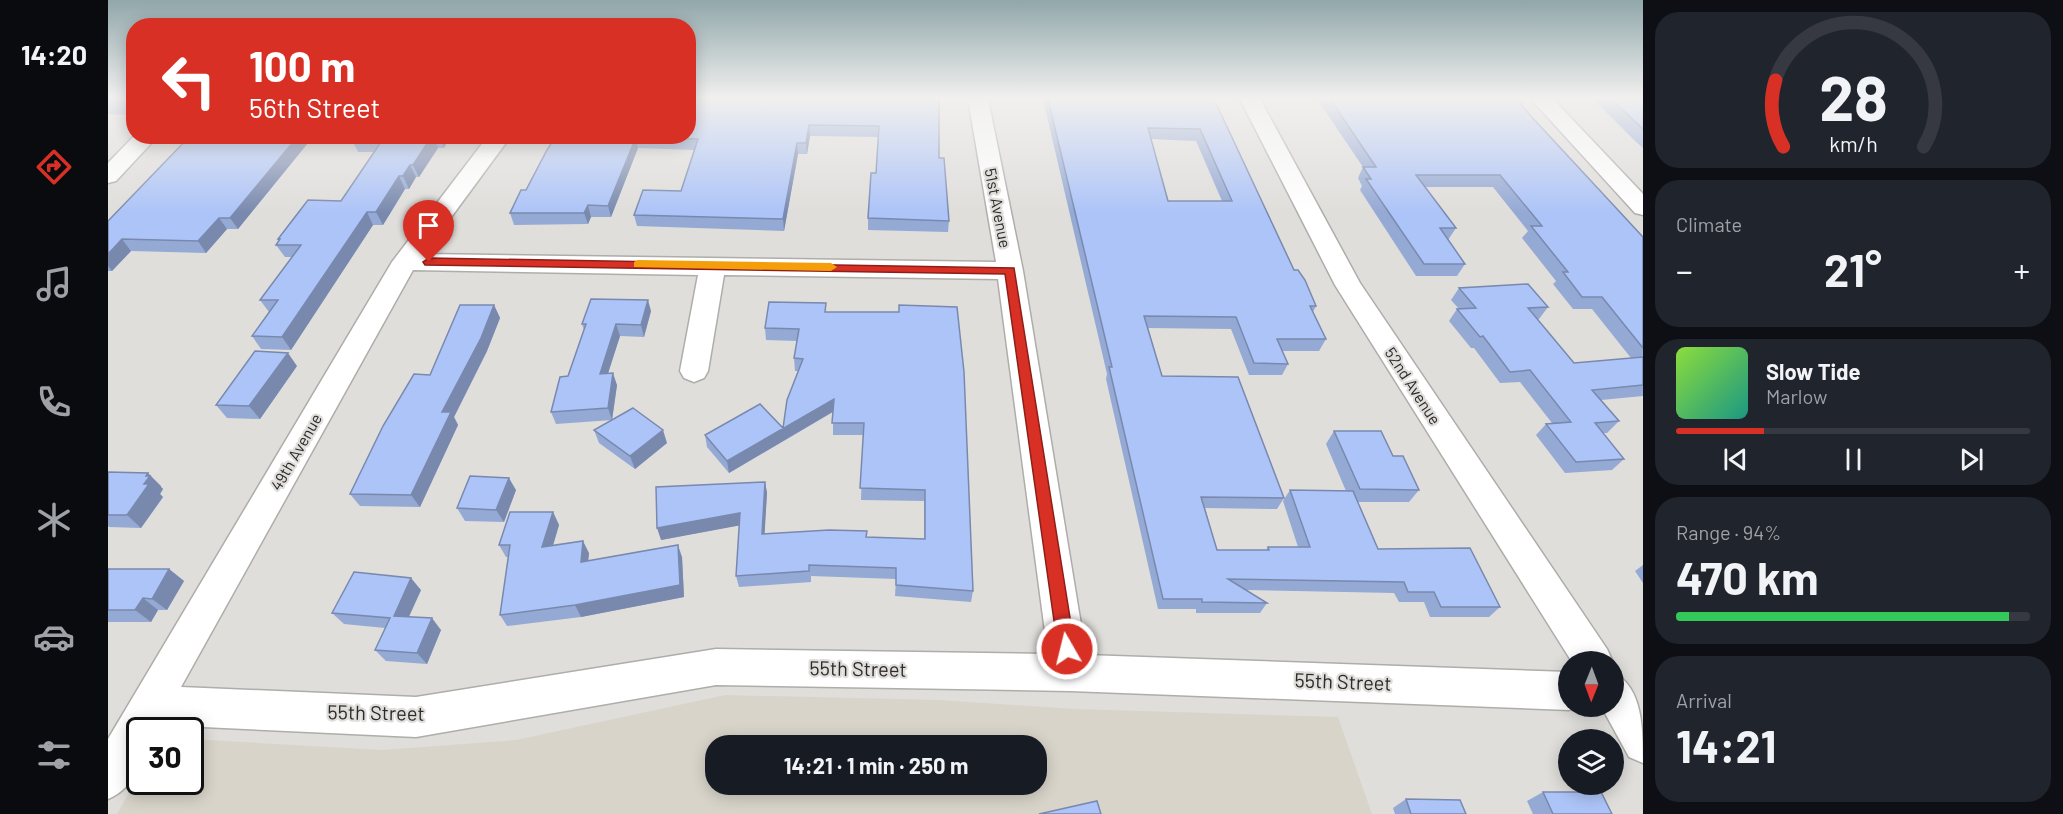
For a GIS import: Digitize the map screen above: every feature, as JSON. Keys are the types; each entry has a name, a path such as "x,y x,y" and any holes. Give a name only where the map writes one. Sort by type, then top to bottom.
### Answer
{"street":[{"name":"51st Avenue","path":"985,137 1010,271 1070,673"},
{"name":"52nd Avenue","path":"1270,137 1348,285 1587,651"},
{"path":"1577,137 1643,208"},
{"path":"108,176 139,144"},
{"name":"49th Avenue","path":"108,778 405,262 494,144"},
{"path":"405,262 1010,271"},
{"path":"694,371 713,265"},
{"name":"55th Street","path":"150,705 416,717 716,667 1070,673 1558,691"},
{"path":"1624,692 1643,692"},
{"path":"1624,709 1643,742"}],"shaded area":[{"path":"725,695 939,700 1077,709 1338,717 1372,814 117,814 128,795 204,795 204,740 382,750 516,740"}],"building":[{"path":"696,137 807,137 806,143 797,143 783,219 634,215 643,190 681,191 698,139"},
{"path":"878,137 939,137 939,158 944,158 949,221 868,218 871,173 876,173"},
{"path":"1057,137 1150,137 1168,201 1232,201 1204,137 1232,137 1294,270 1298,270 1305,280 1316,306 1310,306 1326,339 1277,339 1288,364 1254,363 1236,317 1144,316 1162,376 1238,377 1284,498 1201,497 1217,550 1310,547 1290,490 1353,491 1378,549 1470,548 1500,607 1441,607 1434,592 1408,592 1404,582 1228,579 1267,603 1163,599 1109,367 1112,367"},
{"path":"1356,137 1550,137 1643,237 1643,348 1602,297 1582,297 1563,272 1568,272 1531,226 1542,226 1500,175 1416,175 1456,228 1440,228 1465,264 1424,264 1366,179 1371,179 1363,167 1376,167"},
{"path":"182,144 291,144 230,218 219,218 198,241 122,239 108,254 108,221"},
{"path":"380,144 427,144 413,165 410,165 403,176 399,176 376,212 367,212 282,337 252,336 278,300 260,300 301,245 276,245 280,239 278,239 308,200 341,201"},
{"path":"551,144 633,144 608,206 588,205 584,213 510,213 521,190 526,190"},
{"path":"1528,284 1548,307 1528,308 1574,363 1643,357 1643,385 1592,390 1619,421 1595,423 1624,459 1576,462 1546,424 1571,422 1530,370 1510,372 1483,336 1480,337 1457,309 1476,308 1459,288"},
{"path":"591,299 648,300 641,325 616,324 600,374 613,373 608,408 551,412 560,377 568,376 586,324 582,324"},
{"path":"769,302 826,303 825,312 899,312 899,305 957,307 964,372 973,591 896,585 896,568 809,565 809,571 736,576 740,513 657,528 656,487 765,482 762,534 829,530 867,531 866,537 925,539 925,490 860,488 864,423 832,423 834,399 727,461 705,435 760,404 783,428 787,400 803,359 794,358 799,329 765,328"},
{"path":"460,305 494,305 481,338 442,412 451,412 411,495 350,494 383,426 414,374 430,375"},
{"path":"255,351 288,353 249,406 216,405"},
{"path":"633,408 663,430 630,456 594,430"},
{"path":"1334,431 1381,431 1393,456 1403,456 1419,490 1360,489"},
{"path":"108,472 148,473 146,476 150,476 144,484 149,484 127,515 108,515"},
{"path":"470,476 509,478 496,510 457,508"},
{"path":"510,512 553,512 542,547 583,541 581,562 678,545 680,585 575,605 500,615 510,545 499,545"},
{"path":"108,569 169,569 152,599 143,598 135,610 108,610"},
{"path":"354,572 411,578 394,616 432,618 417,653 375,650 390,618 332,613"},
{"path":"1543,792 1558,792 1558,795 1602,795 1612,814 1553,814"},
{"path":"1406,799 1460,800 1466,814 1411,814"},
{"path":"1097,801 1101,814 1039,814"}],"slow traffic":[{"path":"638,264 831,267"}],"route":[{"path":"429,262 1010,271 1067,649"}]}
